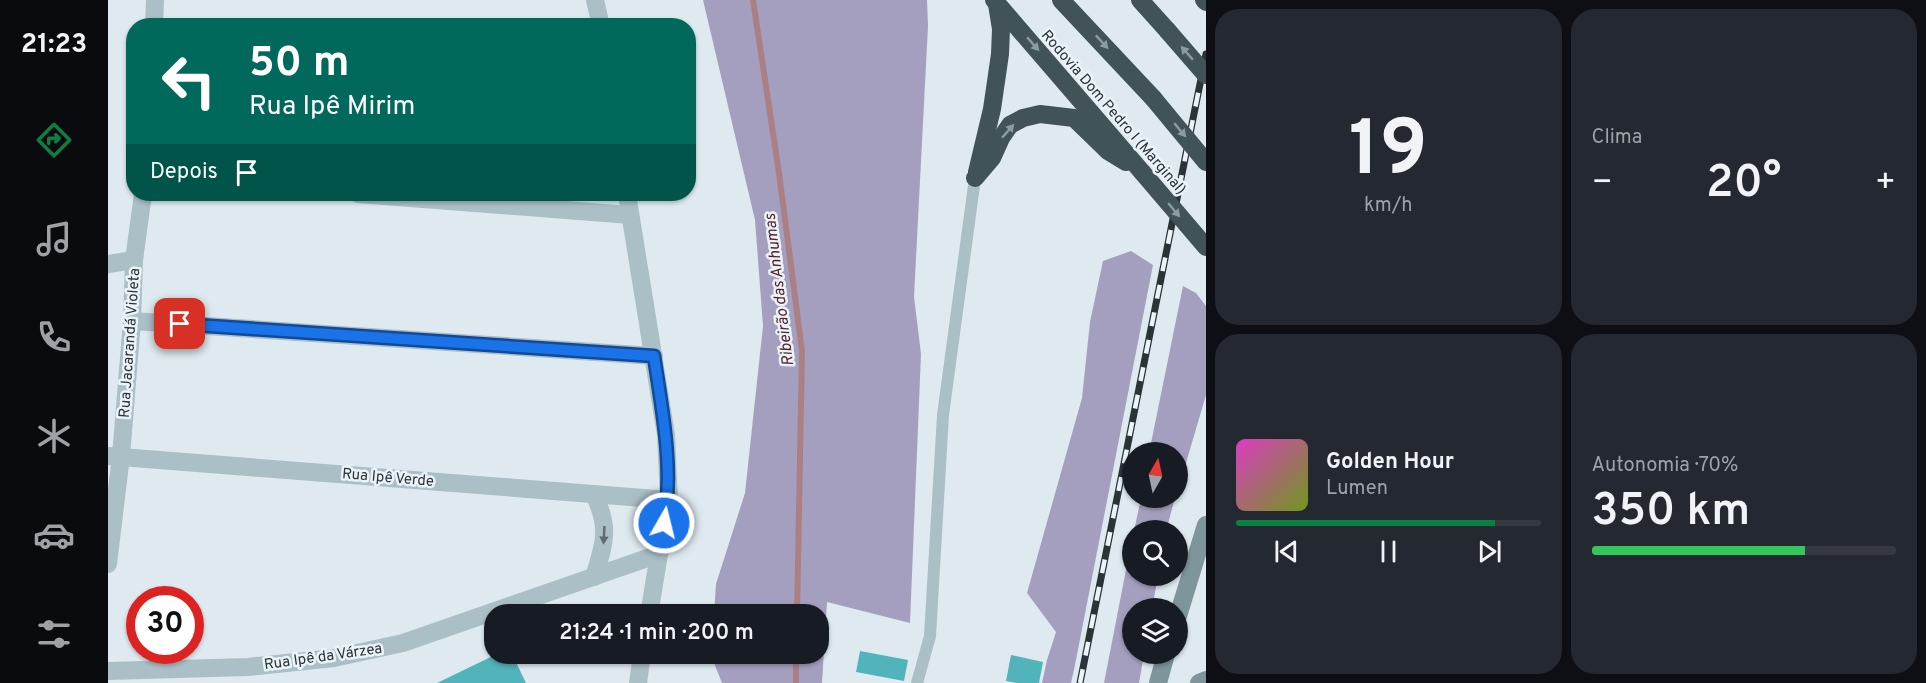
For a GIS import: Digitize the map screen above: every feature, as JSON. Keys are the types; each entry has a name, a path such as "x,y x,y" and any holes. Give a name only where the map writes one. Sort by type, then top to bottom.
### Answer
{"highway":[{"path":"1061,0 1153,98 1206,162"},
{"path":"1140,0 1206,75"},
{"path":"975,178 992,109 1000,54 1001,29 995,1"},
{"name":"Rodovia Dom Pedro I (Marginal)","path":"995,1 1206,247"},
{"path":"975,178 992,158 1010,125 1023,118 1040,114 1074,118 1108,151 1142,172"}],"street":[{"path":"154,18 155,0"},
{"path":"595,0 599,18"},
{"name":"Rua Jacarandá Violeta","path":"108,564 114,456 132,321 134,260 142,201"},
{"path":"449,201 630,215"},
{"path":"628,201 666,435 669,500 651,604"},
{"path":"108,264 134,260"},
{"path":"132,321 654,356"},
{"name":"Rua Ipê Verde","path":"114,456 669,500"},
{"path":"594,494 603,513 606,530 594,577"},
{"path":"1184,598 1206,525"},
{"name":"Rua Ipê da Várzea","path":"108,671 248,675 404,644 594,577 659,550"},
{"path":"638,683 641,664"},
{"path":"1158,683 1163,664"},
{"path":"1198,683 1206,680"}],"lane":[{"path":"917,683 930,636 943,415 975,178"}],"shaded area":[{"path":"703,0 927,0 928,26 914,297 921,354 910,623 827,602 827,604 715,604 716,584 745,493 763,326 755,220"},
{"path":"1131,251 1153,265 1075,665 1071,683 1042,683 1056,632 1027,593 1082,398 1090,322 1103,261"},
{"path":"1183,286 1196,293 1206,306 1206,395 1188,456 1188,442 1151,442"},
{"path":"1139,508 1172,508 1169,520 1136,520"},
{"path":"1123,586 1156,586 1154,598 1122,598 1122,664 1142,664 1139,683 1104,683"},
{"path":"714,664 823,664 822,683 722,683"}],"building":[{"path":"860,651 908,660 904,681 856,672"},
{"path":"1011,655 1043,662 1039,683 1006,681"},
{"path":"484,660 484,664 517,664 526,683 437,683"}],"waterway":[{"name":"Ribeirão das Anhumas","path":"753,0 779,173 802,351 797,604"},
{"name":"Ribeirão das Anhumas","path":"796,664 796,683"}],"railway":[{"path":"1080,683 1206,54"}],"route":[{"path":"180,324 654,356 666,435 669,500 664,523"}]}
